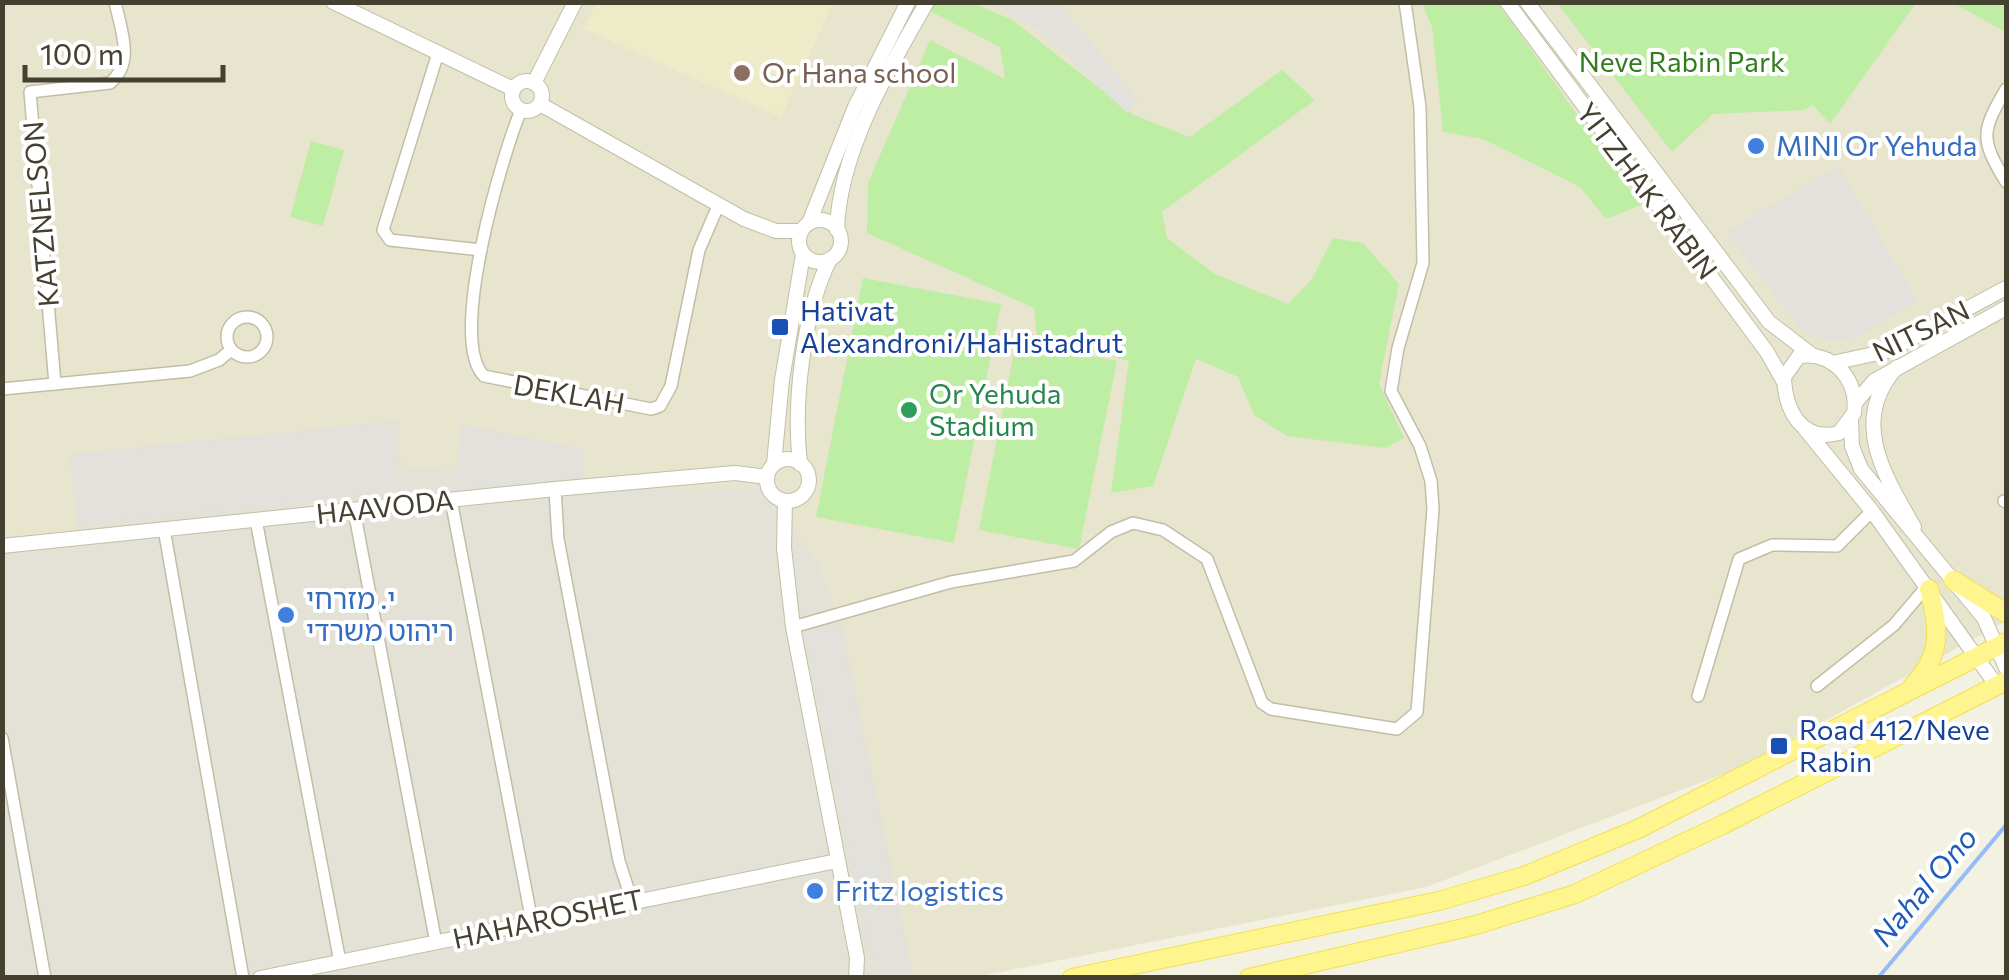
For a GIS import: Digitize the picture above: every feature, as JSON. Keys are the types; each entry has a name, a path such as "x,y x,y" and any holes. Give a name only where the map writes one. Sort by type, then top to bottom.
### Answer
{"main road":[{"path":"1953,580 2006,613"},
{"path":"1900,698 1929,667 1938,646 1928,588"},
{"path":"1072,978 1439,901 1524,876 1638,828 2003,644"},
{"path":"1250,978 1476,925 1575,894 2002,683"}],"street":[{"name":"KATZNELSON","path":"56,384 30,92 110,82 120,74 125,54 116,2"},
{"path":"333,2 514,89"},
{"path":"534,82 574,2"},
{"path":"771,471 787,459 800,464 808,475 807,488 798,498 786,501 770,490 771,471 782,380 805,227 856,106 908,2"},
{"path":"800,464 798,396 820,284 830,259 839,249 841,194 858,144 927,2"},
{"path":"792,627 952,582 1074,561 1122,526 1149,525 1192,546 1207,559 1262,703 1271,708 1397,729 1410,722 1416,712 1433,509 1431,481 1420,446 1392,392 1398,348 1424,263 1420,107 1405,2"},
{"name":"YITZHAK RABIN","path":"1507,2 1744,320 1784,382"},
{"name":"YITZHAK RABIN","path":"1528,2 1769,322 1812,355"},
{"path":"438,52 384,222 390,240 481,250"},
{"path":"522,82 534,82 542,92 540,104 530,111 522,110 513,102 514,89 522,82"},
{"path":"2006,89 1985,131 1988,152 2006,182"},
{"path":"540,104 802,251 813,261 830,259"},
{"name":"DEKLAH","path":"522,110 496,176 481,250 472,350 476,368 484,376 651,409 667,398 692,273 718,206"},
{"path":"744,219 776,230 805,227 821,220 837,230"},
{"name":"NITSAN","path":"1832,363 1888,351 2006,288"},
{"name":"NITSAN","path":"1856,402 1866,387 1897,367 2006,308"},
{"path":"2,388 190,370 206,366 231,350"},
{"path":"2002,683 1977,657 1872,512 1787,404 1784,382 1789,364 1812,355 1832,363 1850,382 1856,402 1851,421 1852,446 1861,470 1984,618 2003,644 2006,668"},
{"path":"1897,367 1876,400 1874,446 1885,476 1929,554"},
{"path":"1805,429 1832,435 1851,421"},
{"name":"HAAVODA","path":"2,546 554,489 771,471"},
{"path":"554,489 558,539 618,861 632,901"},
{"path":"451,500 532,922"},
{"path":"786,501 784,548 792,627 857,958 856,978"},
{"path":"354,510 436,943"},
{"path":"1698,696 1740,560 1772,546 1837,546 1872,512"},
{"path":"256,520 340,962"},
{"path":"164,529 242,978"},
{"path":"1817,686 1894,625 1928,588"},
{"path":"2,738 45,978"},
{"name":"HAHAROSHET","path":"260,978 837,861"},
{"path":"857,958 869,978"}],"shaded area":[{"name":"Or Hana school","path":"596,2 833,3 781,117 584,29"},
{"path":"2,3 2006,3 2006,621 1739,768 1426,887 976,977 3,977"},
{"path":"991,3 1058,3 1139,100 1127,113 1040,31"},
{"path":"1839,166 1917,301 1858,337 1831,341 1804,333 1725,232"},
{"path":"398,420 402,469 456,470 460,423 583,449 585,490 762,488 819,564 844,633 914,977 3,977 2,544 78,535 69,454"},
{"path":"391,424 397,491 79,523 72,455"},
{"path":"463,426 582,450 583,478 458,489"},
{"path":"839,627 911,974 895,977 885,977 880,955 872,956 805,634"}],"green space":[{"path":"935,3 973,3 1012,20 1134,115 1190,137 1282,70 1315,100 1162,212 1167,238 1215,274 1288,304 1312,279 1333,238 1363,243 1399,284 1379,384 1404,438 1385,448 1287,436 1254,415 1238,377 1196,359 1153,486 1111,493 1129,361 1037,337 1034,308 867,233 868,183 930,40 1005,79 1000,47 930,11"},
{"path":"1422,3 1498,3 1641,205 1606,219 1580,187 1483,139 1443,132 1432,27"},
{"name":"Neve Rabin Park","path":"1557,3 1916,3 1830,124 1813,105 1804,110 1713,114 1672,152"},
{"path":"1953,3 1997,3 2006,8 2006,32"},
{"path":"311,141 344,150 323,226 290,217"},
{"name":"Or Yehuda Stadium","path":"863,278 1001,304 954,543 816,517"},
{"path":"1016,342 1117,361 1079,549 979,530"}],"waterway":[{"name":"Nahal Ono","path":"1878,978 2006,825"}],"place":[{"name":"Or Hana school","path":"742,73"},
{"name":"MINI Or Yehuda","path":"1756,146"},
{"name":"Hativat Alexandroni/HaHistadrut","path":"780,327"},
{"name":"Or Yehuda Stadium","path":"909,410"},
{"name":"י. מזרחי ריהוט משרדי","path":"286,615"},
{"name":"Road 412/Neve Rabin","path":"1779,746"},
{"name":"Fritz logistics","path":"815,891"}]}
